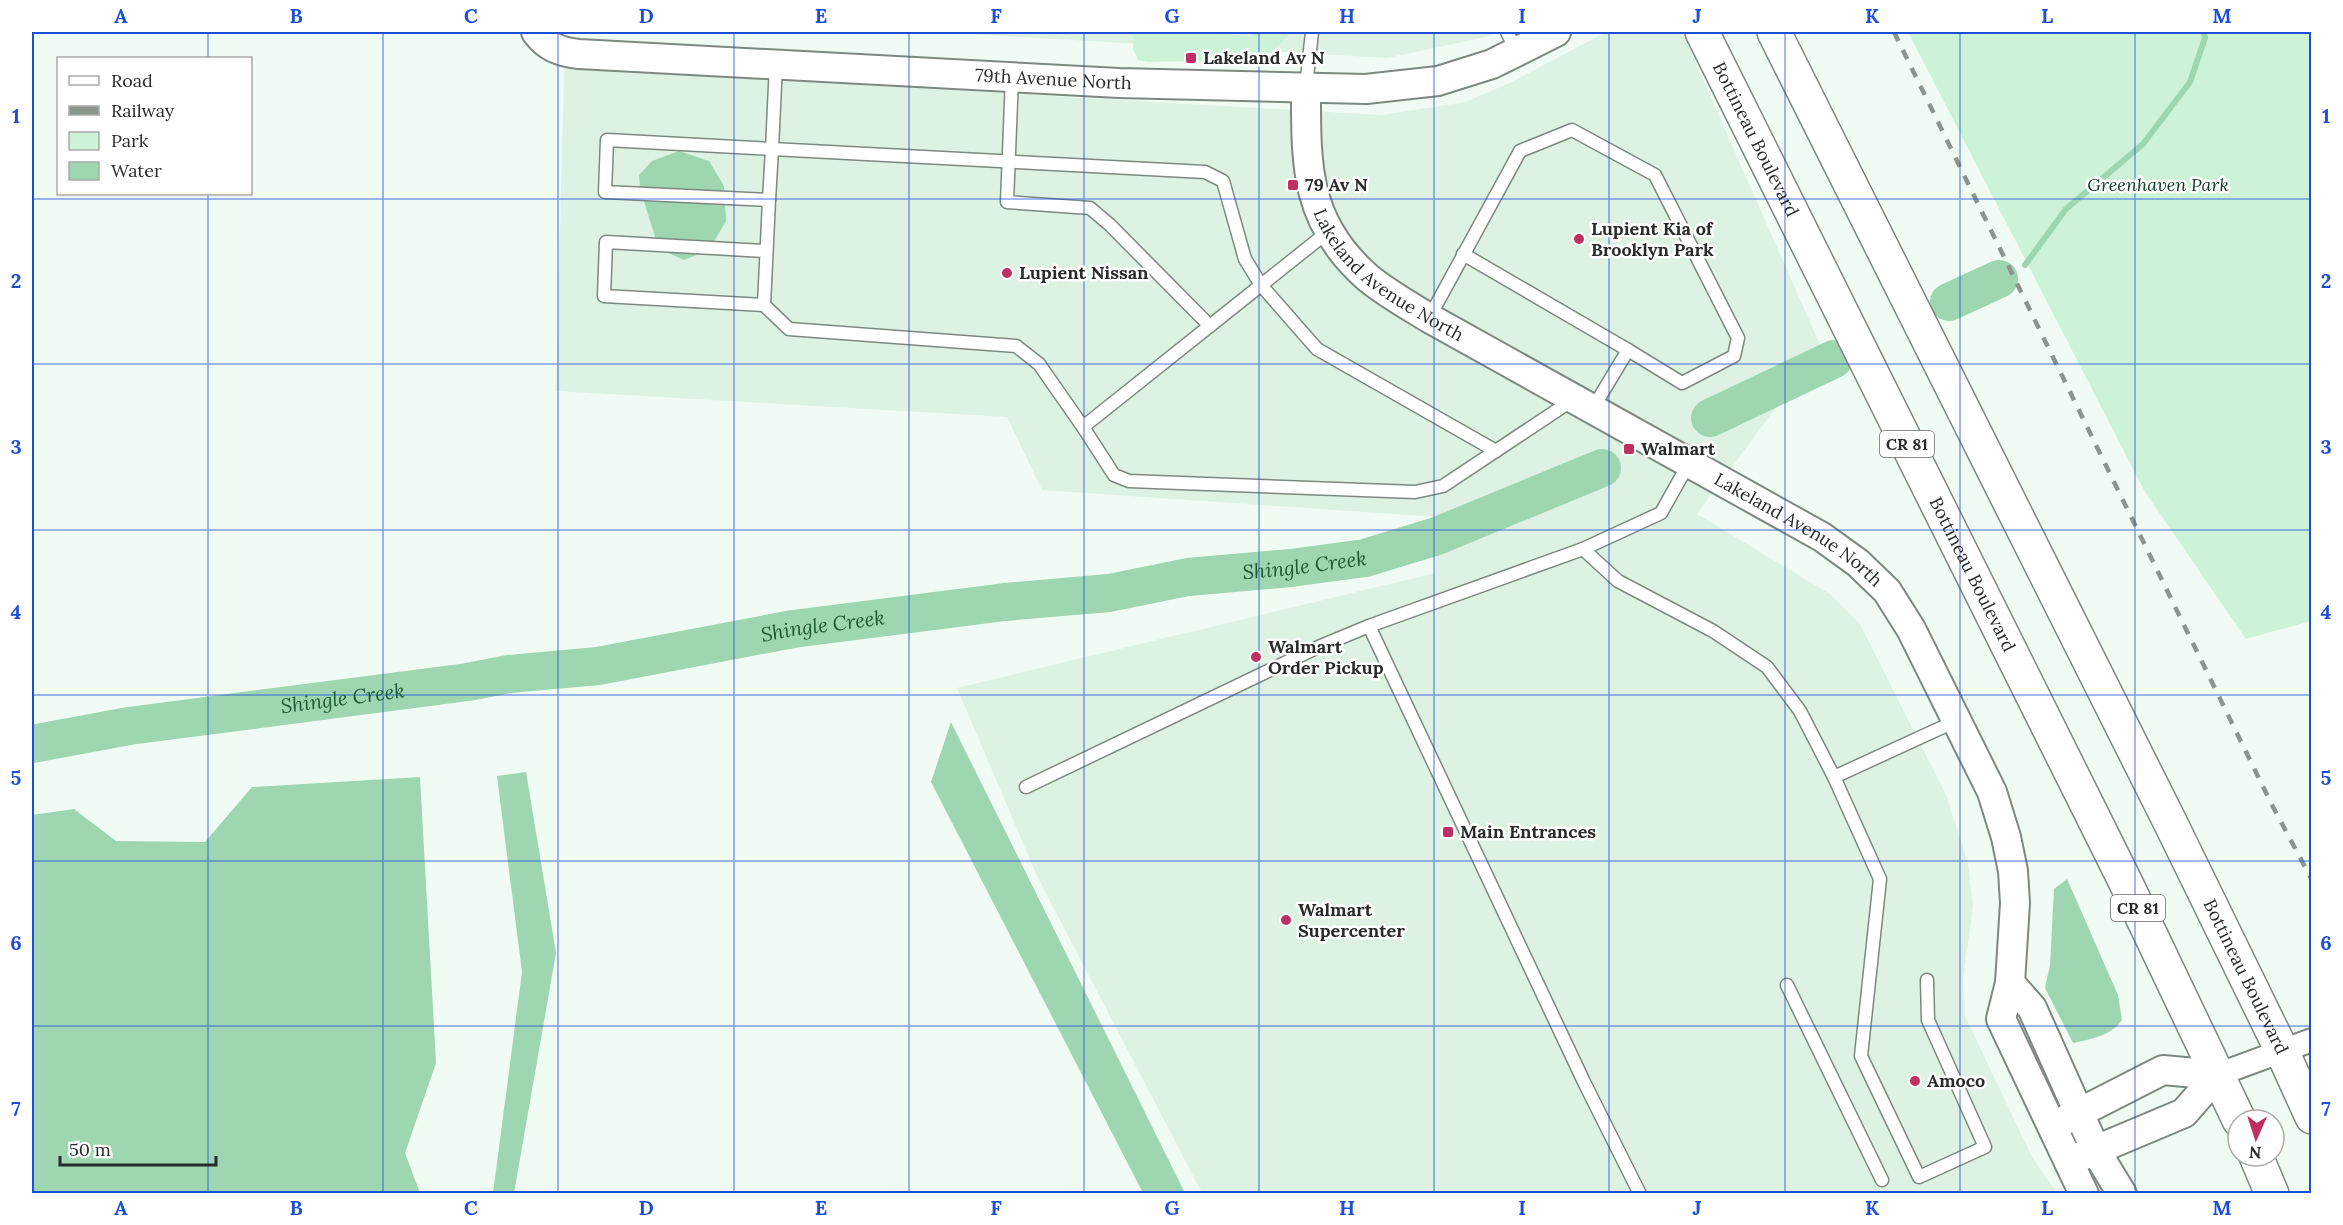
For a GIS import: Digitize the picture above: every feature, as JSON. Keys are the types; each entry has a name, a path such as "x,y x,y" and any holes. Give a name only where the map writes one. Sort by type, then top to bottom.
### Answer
{"highway":[{"name":"Bottineau Boulevard","path":"1702,32 2125,882 2233,1108"},
{"name":"Bottineau Boulevard","path":"1774,32 2154,790 2312,1117"},
{"path":"2261,1168 2272,1194"}],"street":[{"name":"79th Avenue North","path":"539,36 560,51 579,54 1119,83 1366,89 1438,81 1492,64 1512,42 1556,32"},
{"name":"Lakeland Avenue North","path":"1306,87 1307,158 1310,181 1321,220 1338,247 1367,277 1429,318 1822,537 1858,563 1887,591 1911,629 1992,792 2006,837 2013,871 2015,903 2010,983 2001,1019 2084,1194"},
{"path":"2010,983 2032,1008 2096,1151 2122,1194"},
{"path":"2052,1126 2163,1070 2217,1075 2312,1040"},
{"path":"2069,1161 2184,1113 2217,1075"}],"lane":[{"path":"1306,87 1312,32"},
{"path":"764,305 776,64"},
{"path":"1012,76 1007,202 1090,208 1110,225 1210,326"},
{"path":"1429,318 1463,255 1520,151 1572,130 1655,175 1738,339 1734,356 1682,383 1463,255"},
{"path":"769,200 605,192 607,140 1205,172 1223,181 1245,259 1261,285 1317,350 1496,451"},
{"path":"1083,427 1329,231"},
{"path":"766,251 606,242 604,296 764,305 789,329 1016,346 1040,364 1114,475 1129,481 1415,492 1443,486 1496,451 1584,403 1629,350"},
{"path":"1026,787 1316,648 1369,626 1583,549 1661,513 1689,462"},
{"path":"1583,549 1618,581 1713,631 1767,667 1800,711 1834,777 1880,879 1861,1056 1919,1177 1985,1147 1928,1020 1927,980"},
{"path":"1369,626 1584,1082 1640,1194"},
{"path":"1834,777 1956,720"},
{"path":"1787,985 1881,1180"}],"shaded area":[{"path":"933,32 1495,32 1486,37 1387,58"},
{"path":"1606,32 1679,32 1683,34 1821,347 1697,514 1830,594 1860,624 1947,797 1968,864 1973,906 1963,980 1965,1016 2033,1159 2057,1193 1202,1193 1037,876 957,688 1435,573 1437,517 1042,490 1007,417 556,391 564,68 1382,115 1465,102 1512,82"}],"green space":[{"path":"1134,32 1190,32 1249,36 1258,32 1292,32 1271,53 1253,60 1148,62 1138,60 1133,49"},
{"name":"Greenhaven Park","path":"1908,32 2311,32 2311,621 2246,639 2145,492"}],"water":[{"path":"679,151 709,161 724,186 726,221 709,250 684,260 659,249 640,189 639,175 652,161"},
{"path":"951,722 1185,1193 1143,1193 931,782"},
{"path":"526,772 556,953 514,1193 493,1193 522,972 497,776"},
{"path":"420,777 436,1063 405,1153 420,1193 32,1193 32,815 74,809 116,841 205,842 252,787"},
{"path":"2067,879 2118,995 2122,1020 2106,1033 2073,1043 2045,988 2050,965 2054,889"}],"waterway":[{"name":"Shingle Creek","path":"2025,265 2066,209 2143,144 2190,82 2205,38 2204,32"},
{"name":"Shingle Creek","path":"1949,302 1999,279"},
{"name":"Shingle Creek","path":"1710,418 1834,359"},
{"name":"Shingle Creek","path":"32,744 129,726 468,682 509,674 598,666 793,629 1005,602 1109,593 1188,577 1291,568 1365,558 1437,536 1602,468"}],"railway":[{"path":"1894,32 2272,805 2312,880"}],"place":[{"name":"Lakeland Av N","path":"1191,58"},
{"name":"79 Av N","path":"1293,185"},
{"name":"Lupient Kia of Brooklyn Park","path":"1579,239"},
{"name":"Lupient Nissan","path":"1007,273"},
{"name":"Walmart","path":"1629,449"},
{"name":"Walmart Order Pickup","path":"1256,657"},
{"name":"Main Entrances","path":"1448,832"},
{"name":"Walmart Supercenter","path":"1286,920"},
{"name":"Amoco","path":"1915,1081"}]}
